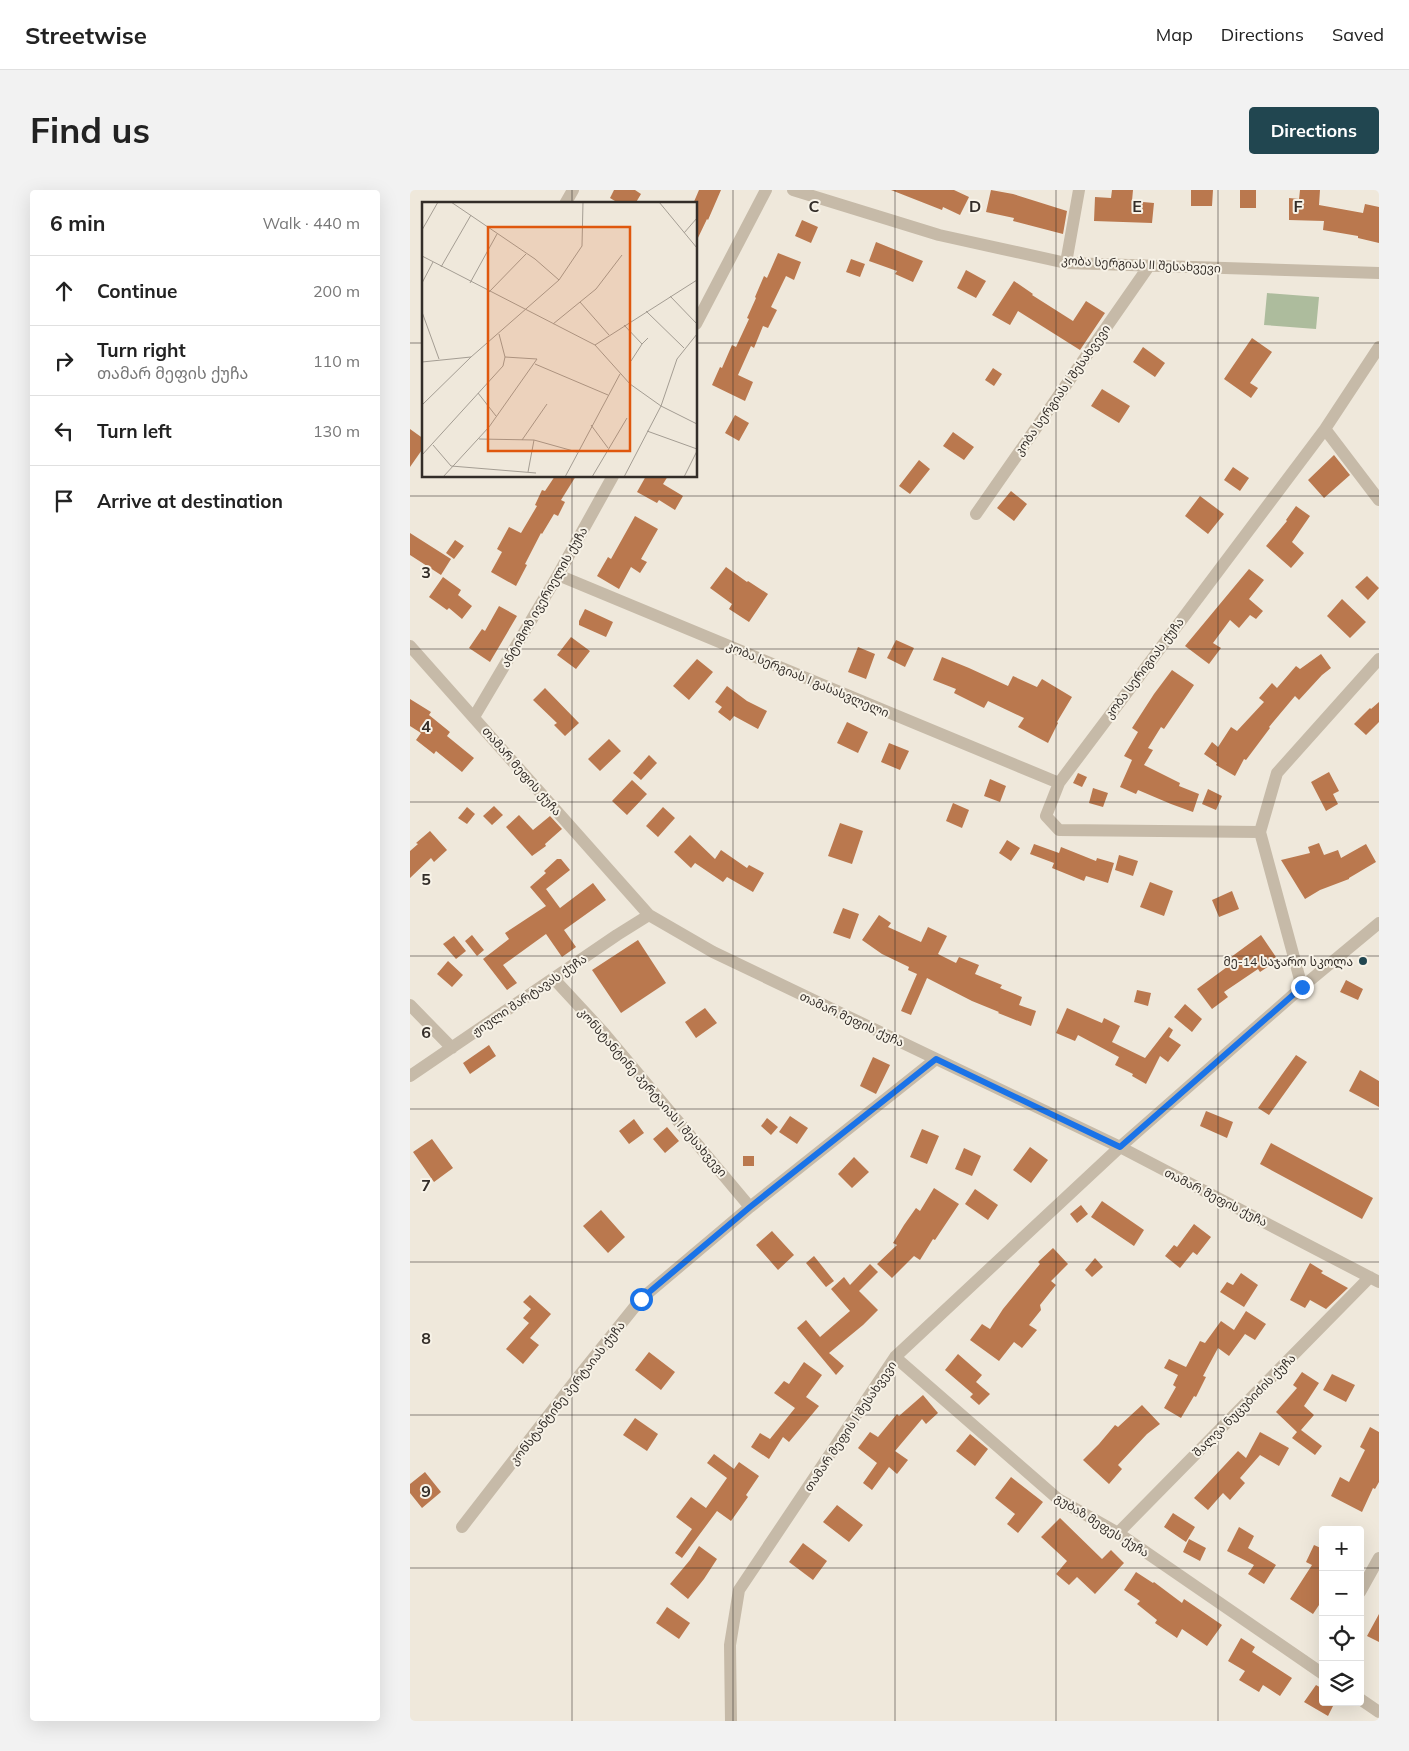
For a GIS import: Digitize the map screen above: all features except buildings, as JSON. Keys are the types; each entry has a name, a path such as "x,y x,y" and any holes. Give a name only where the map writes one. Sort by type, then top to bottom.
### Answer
{"street":[{"path":"566,202 573,190"},
{"path":"698,320 766,190"},
{"name":"კობა სერგიას II შესახვევი","path":"793,190 939,235 1066,263 1379,273"},
{"path":"1066,263 1079,190"},
{"name":"კობა სერგიას I შესახვევი","path":"976,514 1149,266"},
{"name":"კობა სერიგიას ქუჩა","path":"1260,832 1059,830 1046,816 1058,783 1325,429 1379,347"},
{"path":"1325,429 1379,500"},
{"name":"ანტიმოზ ივერიელის ქუჩა","path":"474,717 558,575 612,478"},
{"name":"კობა სერგიას I გასასვლელი","path":"558,575 1058,783"},
{"name":"თამარ მეფის ქუჩა","path":"410,646 649,915 721,956 1120,1147 1375,1280"},
{"path":"1302,987 1260,832 1277,773 1379,659"},
{"name":"ჟიული შარტავას ქუჩა","path":"410,1076 649,915"},
{"name":"თამარ მეფის I შესახვევი","path":"731,1721 730,1645 738,1590 896,1357 1120,1147 1302,987 1379,923"},
{"name":"კონსტანტინე პერტაიას I შესახვევი","path":"554,979 604,1033 750,1207"},
{"path":"410,1006 452,1048"},
{"name":"კონსტანტინე პერტაიას ქუჩა","path":"462,1527 641,1299 750,1207 936,1059"},
{"name":"შალვა ნუცუბიძის ქუჩა","path":"1118,1533 1375,1280"},
{"name":"გუბაზ მეფეს ქუჩა","path":"896,1357 1058,1499 1118,1533 1319,1667"},
{"path":"1364,1585 1379,1558"},
{"path":"1364,1702 1379,1712"}],"green space":[{"path":"1267,293 1319,297 1316,329 1264,325"}],"place":[{"name":"მე-14 საჯარო სკოლა","path":"1363,961"}],"route":[{"path":"641,1299 750,1207 936,1059 1120,1147 1302,987"}]}
